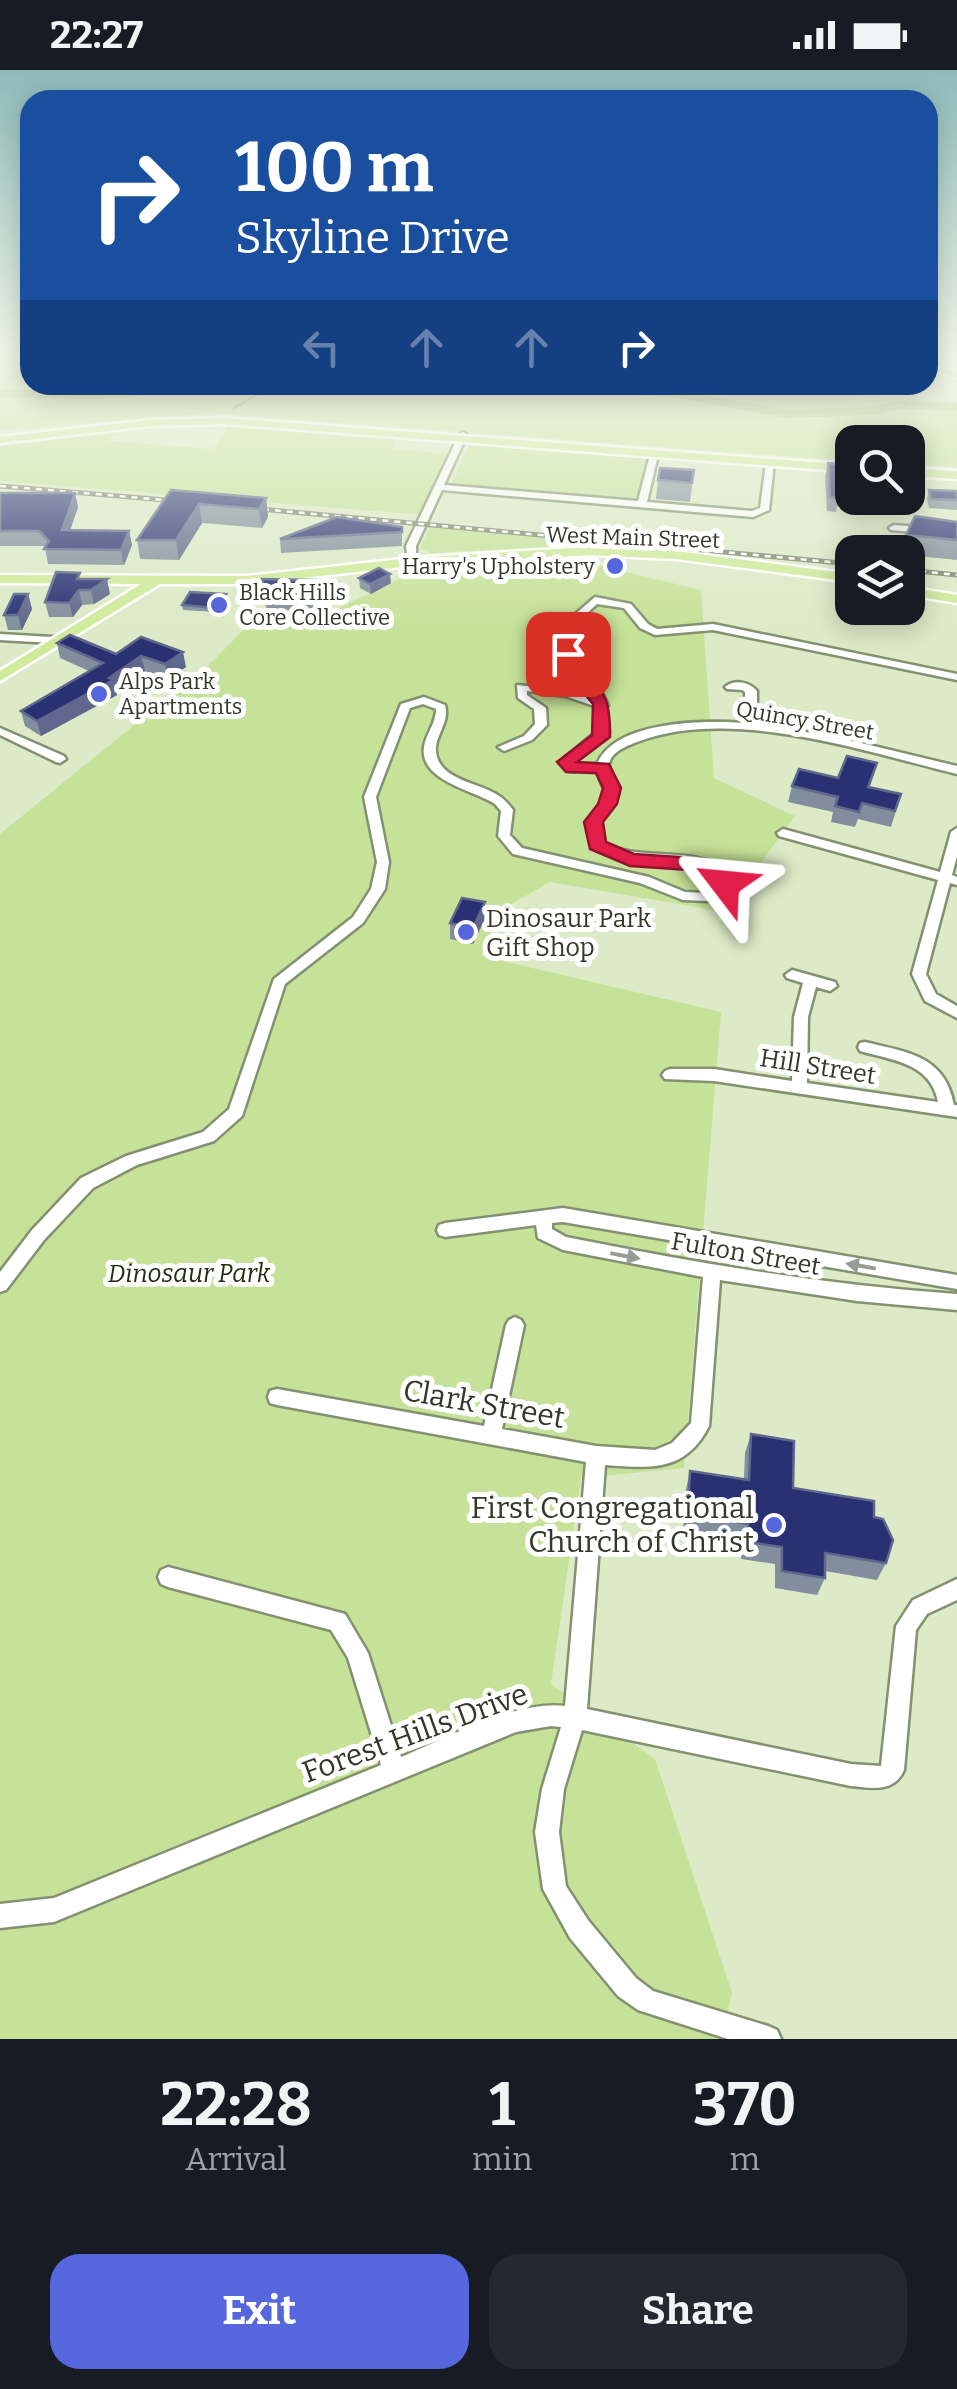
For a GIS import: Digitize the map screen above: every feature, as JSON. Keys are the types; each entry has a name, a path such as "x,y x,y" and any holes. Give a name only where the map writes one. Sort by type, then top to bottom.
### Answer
{"main road":[{"path":"551,446 835,466"},
{"path":"568,446 835,466"},
{"path":"925,471 957,473"},
{"name":"West Main Street","path":"0,576 128,576 346,562 618,552 708,558 835,576"},
{"path":"68,640 155,581 184,574 265,572 346,562"},
{"name":"West Main Street","path":"128,576 155,581 278,577 411,562"},
{"path":"128,576 132,586 129,596"},
{"path":"0,676 163,585 193,580"},
{"path":"109,616 155,581"},
{"path":"925,588 957,590"},
{"path":"925,591 957,599"}],"street":[{"path":"411,562 411,546 459,446"},
{"path":"642,505 654,455"},
{"path":"441,487 761,512 770,463"},
{"path":"894,528 957,533"},
{"path":"0,1285 38,1235 87,1183 132,1160 208,1137 236,1112 279,982 358,920 378,888 382,862 370,797 405,706 420,700 441,708 443,716 429,750 432,762 450,778 500,800 507,810 504,836 518,852 644,880 684,896 708,897 723,888 723,874 708,865 630,860 597,845 594,822 612,794 602,768 573,768 566,762 601,737 602,704 568,660 577,618 590,602 622,604 644,626 663,633 706,626 957,677"},
{"path":"0,637 68,640"},
{"path":"731,687 745,686 750,691 751,728"},
{"path":"504,747 528,738 540,724 540,708 522,696 521,687 568,692 602,704"},
{"name":"Quincy Street","path":"602,768 608,752 650,730 693,726 751,728 957,770"},
{"path":"0,731 60,759"},
{"path":"957,832 951,879 920,968 920,982 930,997 957,1013"},
{"path":"783,833 951,879"},
{"path":"792,975 830,986"},
{"path":"800,1087 801,1017 811,980"},
{"path":"865,1047 919,1064 936,1075 945,1086 952,1110"},
{"name":"Hill Street","path":"670,1075 714,1075 952,1110"},
{"name":"Fulton Street","path":"445,1230 575,1217 957,1282"},
{"name":"Fulton Street","path":"544,1221 544,1232 563,1243 712,1274 840,1295 957,1302"},
{"name":"Clark Street","path":"277,1397 596,1455 656,1460 679,1449 700,1426 712,1274"},
{"path":"491,1434 515,1325"},
{"path":"596,1455 575,1718 552,1790 547,1832 555,1889 565,1910 604,1962 647,2001 768,2039"},
{"path":"168,1577 338,1621 357,1653 392,1768"},
{"name":"Forest Hills Drive","path":"0,1916 54,1910 392,1768 532,1716 575,1718 851,1776 885,1777 893,1770 906,1626 920,1607 957,1589"}],"green space":[{"path":"0,446 213,449 215,446 394,446 393,449 448,454 425,515 0,481"},
{"path":"469,446 647,459 640,498 636,502 450,486"},
{"path":"650,446 835,446 835,460"},
{"path":"925,446 957,446 957,467 925,465"},
{"path":"430,526 717,552 614,544 430,553 420,548"},
{"name":"Dinosaur Park","path":"580,561 701,590 714,778 795,816 725,912 550,882 499,911 481,956 721,1012 684,1468 581,1478 551,1684 655,1759 732,1993 721,2039 0,2039 0,834 213,661 260,613 335,610 406,576"}],"building":[{"path":"828,463 835,464 835,498 830,497"},
{"path":"660,468 694,470 692,483 658,480"},
{"path":"171,490 266,498 259,509 199,504 176,540 137,540"},
{"path":"929,490 957,491 957,500 931,499"},
{"path":"0,493 75,493 62,530 129,531 121,550 44,549 49,541 39,531 0,531"},
{"path":"915,516 957,522 957,540 906,535"},
{"path":"337,517 402,527 402,532 280,539"},
{"path":"379,568 390,574 370,584 359,578"},
{"path":"56,572 80,573 77,579 107,579 91,590 79,590 69,603 45,602"},
{"path":"262,579 316,580 319,595 266,598"},
{"path":"190,592 226,594 215,608 182,605"},
{"path":"14,594 28,594 18,615 4,615"},
{"path":"70,635 116,654 141,637 183,652 165,664 141,656 109,678 113,680 37,721 21,711 103,663 57,643"},
{"path":"847,756 877,763 868,787 901,794 895,811 862,803 859,812 835,806 838,797 792,786 799,769 838,778"},
{"path":"462,898 485,902 473,928 450,923"},
{"name":"First Congregational Church of Christ","path":"751,1434 794,1441 793,1488 874,1501 874,1517 883,1519 893,1540 886,1563 825,1553 825,1578 782,1571 782,1547 747,1542 748,1524 688,1514 690,1471 749,1480"}],"railway":[{"path":"0,486 189,502"},
{"path":"239,507 835,562"},
{"path":"925,572 957,575"}],"place":[{"name":"Harry's Upholstery","path":"615,566"},
{"name":"Black Hills Core Collective","path":"219,605"},
{"name":"Alps Park Apartments","path":"99,694"},
{"name":"Dinosaur Park Gift Shop","path":"466,932"},
{"name":"First Congregational Church of Christ","path":"774,1525"}],"route":[{"path":"568,654 569,665 602,704 601,737 566,762 573,768 602,768 612,788 608,804 594,822 593,838 597,845 617,856 641,862 708,865 723,874 725,884"}]}
